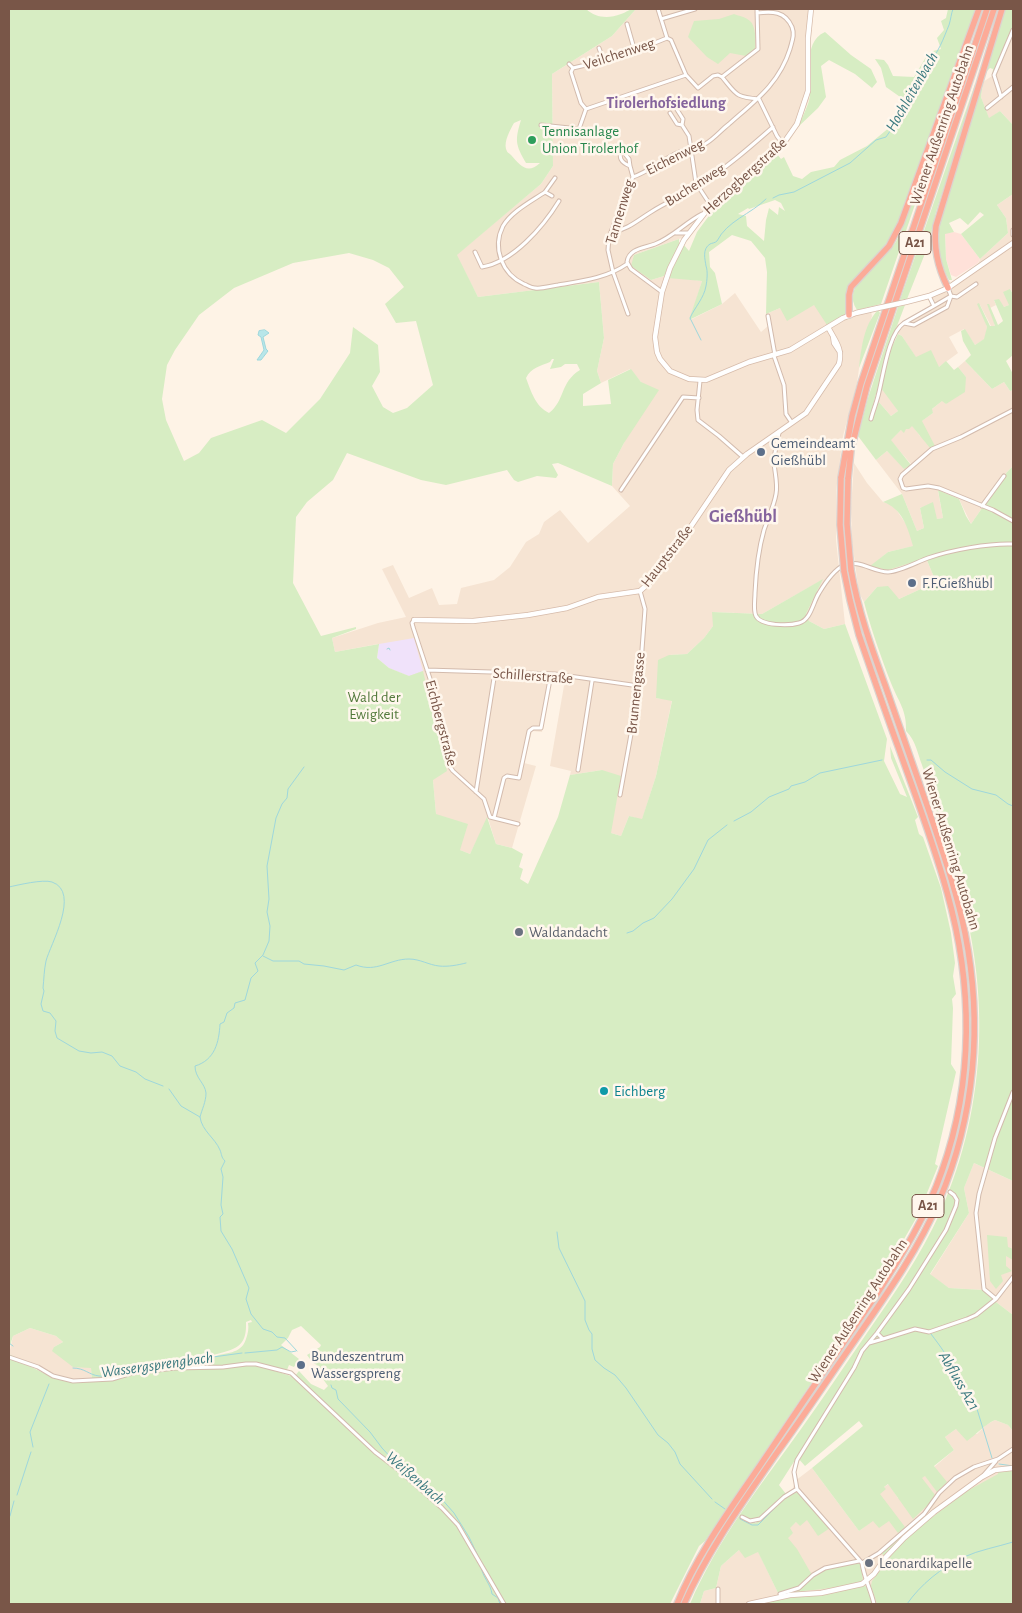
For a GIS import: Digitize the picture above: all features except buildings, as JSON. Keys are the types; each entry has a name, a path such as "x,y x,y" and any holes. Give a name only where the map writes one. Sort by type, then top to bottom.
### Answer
{"highway":[{"path":"849,315 851,287 885,251 902,222 979,9"},
{"name":"Wiener Außenring Autobahn","path":"684,1604 711,1552 730,1522 883,1300 925,1231 950,1174 961,1138 967,1107 973,1073 975,1025 971,965 965,930 941,847 861,616 848,571 840,525 841,478 852,416 861,383 987,9"},
{"name":"Wiener Außenring Autobahn","path":"677,1604 715,1534 888,1278 918,1227 942,1170 960,1105 965,1070 967,1034 966,995 957,932 934,850 859,635 850,600 847,524 848,479 851,450 866,386 994,9"},
{"path":"948,288 937,259 935,243 936,226 1002,9"},
{"path":"850,306 856,313"}],"street":[{"path":"658,9 668,38 671,40 686,76 698,88 713,76 718,75 737,96 759,99 783,144"},
{"path":"661,19 695,9"},
{"name":"Herzogbergstraße","path":"700,380 683,378 670,371 660,359 655,337 662,292 670,268 689,233 704,213 783,144 797,124 806,100 809,80 808,38 811,9"},
{"path":"722,78 758,48 757,11"},
{"name":"Eichenweg","path":"633,177 644,174 673,155 706,143 759,99 778,76 794,36 792,28 787,18 782,14 773,11 757,11"},
{"path":"627,24 635,52"},
{"path":"1001,97 994,75 1013,30"},
{"name":"Veilchenweg","path":"572,70 635,52 668,38"},
{"path":"599,48 604,62"},
{"path":"569,64 581,103 586,109"},
{"path":"586,109 686,76"},
{"path":"987,108 1013,87"},
{"path":"676,108 683,119 682,124 688,136 697,187 711,206"},
{"path":"541,125 579,129 586,109"},
{"path":"670,113 677,124 682,124"},
{"name":"Buchenweg","path":"611,233 632,226 651,212 697,187 723,170 773,127"},
{"name":"Tannenweg","path":"628,314 613,272 608,250 609,237 633,177 630,159 621,148 620,157 623,163 630,166"},
{"path":"555,178 545,192 516,212 504,225 499,242 501,260 507,271 517,281 534,288 594,279 627,264"},
{"path":"545,192 552,196"},
{"path":"475,252 482,268 501,260 534,235 559,201"},
{"path":"662,292 631,269 627,264 627,259 631,253 656,244 704,213"},
{"path":"1013,230 1013,236"},
{"path":"675,233 689,233"},
{"path":"743,457 698,420 700,380 712,378 749,362 774,356 798,346 849,315 929,296 948,288 1013,243"},
{"path":"870,419 878,396 885,361 898,327 951,296 957,297 976,284"},
{"path":"904,323 914,325 947,307 951,296 948,288"},
{"path":"929,296 934,306"},
{"path":"768,316 774,356 784,385 786,414 792,423"},
{"name":"Hauptstraße","path":"414,620 473,621 528,616 567,608 598,597 640,591 650,582 671,556 723,478 743,457 778,434 811,407 839,364 840,352 834,344 833,336 828,327"},
{"path":"622,490 683,397 699,398"},
{"path":"1013,410 961,438 932,449 902,475 900,479 903,488 928,486 939,488 1013,521"},
{"path":"778,434 774,461 776,495 760,544 756,571 755,612 758,618 768,623 799,623 809,615 818,594 829,579 837,570 847,564 857,563 890,572 930,557 989,544 1013,544"},
{"path":"982,506 1004,476"},
{"name":"Brunnengasse","path":"620,795 639,686 645,609 640,591"},
{"name":"Eichbergstraße","path":"414,620 412,623 438,704 450,767 484,799 490,816 494,818"},
{"name":"Schillerstraße","path":"427,670 551,674 639,686"},
{"path":"476,792 495,672"},
{"path":"518,824 494,818 504,778 507,776 519,778 528,731 533,728 541,728 551,674"},
{"path":"578,770 592,681"},
{"path":"996,1299 984,1288 976,1213 995,1138 1013,1092"},
{"path":"874,1604 870,1587 864,1578 861,1562 798,1488 794,1472 798,1460 854,1368 862,1350 877,1333 914,1281 946,1230 957,1200 950,1192"},
{"path":"868,1343 915,1329 929,1332 976,1315 996,1299 1013,1277"},
{"path":"877,1333 883,1339"},
{"path":"9,1357 38,1367 53,1376 73,1381 112,1378 132,1373 175,1368 223,1367 246,1364 256,1364 291,1373 375,1452 400,1471 442,1508 458,1525 504,1604"},
{"path":"982,1477 998,1459 1013,1449"},
{"path":"780,1594 799,1588 813,1575 825,1568 861,1562 879,1553 924,1514 939,1493 955,1478 974,1467 998,1459"},
{"path":"750,1604 790,1595 821,1593 848,1588 867,1582 886,1557 904,1538 934,1512 982,1477 996,1470 1013,1468"},
{"path":"742,1517 750,1521 760,1519 784,1497 798,1488"},
{"path":"924,1514 934,1512"},
{"path":"718,1589 718,1604"}],"shaded area":[{"path":"636,9 812,9 809,100 798,127 790,140 706,212 690,235 634,255 651,280 664,276 702,281 690,320 722,304 735,293 761,332 768,326 766,314 780,308 814,305 842,315 870,307 872,316 862,347 857,383 843,436 836,491 836,540 845,624 824,629 809,621 806,614 822,580 762,614 713,612 713,626 704,638 687,654 669,655 656,698 672,700 656,776 642,820 629,816 621,836 611,833 602,770 570,775 571,771 550,766 565,680 552,678 542,732 532,731 524,763 536,766 512,848 496,844 488,818 470,854 460,850 436,814 433,780 409,676 389,668 378,644 335,652 332,638 378,623 406,617 382,569 393,565 409,598 432,588 439,605 457,604 461,588 494,580 510,567 526,542 539,534 544,522 560,510 588,543 630,506 612,486 613,464 624,443 641,382 630,369 601,383 597,371 604,338 599,282 478,297 456,255 541,184 553,166 552,74 612,36"},
{"path":"1013,26 1013,125 1000,111 989,119 981,97 983,82 992,76"},
{"path":"1013,194 1013,294 1010,289 1009,305 1004,307 994,300 996,305 990,308 995,326 991,326 979,303 987,327 985,339 975,345 964,329 949,337 958,353 939,367 916,358 902,336 895,332 898,325 930,306 929,296 956,283 976,269 980,259 1008,233 1006,218 997,205"},
{"path":"954,232 961,234 980,259 978,263 956,277 951,275 946,259 945,233"},
{"path":"965,361 992,389 1004,382 1010,391 1013,390 1013,466 971,524 959,499 938,491 943,518 937,519 926,506 920,508 924,528 917,531 902,494 876,460 887,451 904,468 911,464 890,440 901,430 912,425 920,436 922,421 933,413 931,410 943,400 946,404 966,377 958,367"},
{"path":"881,387 898,411 891,416 878,401"},
{"path":"854,463 867,483 883,502 893,505 908,527 914,546 888,552 871,566 926,558 936,582 899,599 877,587 864,602 859,593 852,541 851,509"},
{"path":"414,638 423,671 409,676 389,668 377,658 379,644"},
{"path":"974,1163 1013,1181 1013,1315 983,1290 949,1288 930,1275 969,1213 964,1188"},
{"path":"30,1328 56,1336 63,1342 54,1347 91,1368 92,1381 68,1381 54,1378 9,1354 13,1336"},
{"path":"995,1420 1008,1425 1013,1431 1013,1493 878,1604 700,1604 704,1591 716,1588 721,1566 739,1550 758,1551 779,1595 797,1591 785,1557 789,1528 796,1522 796,1492 793,1488 795,1481 812,1468 859,1531 873,1520 879,1494 884,1487 889,1484 898,1498 954,1450 945,1437 956,1429 977,1434 986,1425"}],"green space":[{"name":"Wald der Ewigkeit","path":"9,9 586,9 598,16 607,17 636,9 612,36 552,74 553,166 541,184 457,255 478,297 599,282 604,338 597,371 601,383 583,394 583,406 611,404 608,380 631,369 641,382 659,390 624,443 613,464 612,486 558,463 552,464 558,475 556,478 537,476 518,482 514,480 507,470 446,485 421,480 347,453 333,480 307,502 296,517 293,583 321,636 356,627 356,629 332,638 335,652 379,644 377,658 389,668 409,676 423,671 447,771 433,780 436,814 468,824 460,850 470,854 487,817 496,844 512,848 523,854 519,867 523,869 520,879 528,884 558,817 570,775 602,770 621,776 611,833 621,836 629,816 642,819 656,776 672,701 656,698 658,660 669,655 687,654 704,638 713,626 712,612 762,614 823,579 806,614 809,621 824,629 845,624 887,739 884,761 900,794 907,797 891,758 890,746 918,817 915,820 941,888 951,933 955,963 953,976 956,994 952,999 951,1064 956,1072 935,1164 938,1166 918,1215 878,1284 705,1541 699,1546 670,1604 9,1604 9,1354 54,1378 68,1381 92,1381 91,1368 73,1367 52,1351 54,1347 63,1342 56,1336 30,1328 13,1336 9,1349","holes":["521,120 517,137 518,146 526,163 540,163 535,167 524,167 507,151 507,139 514,123","349,253 373,260 389,268 404,287 385,304 396,323 416,321 433,385 407,408 393,413 383,407 372,386 380,372 378,345 353,327 350,353 320,399 286,433 262,420 211,438 199,453 184,461 166,420 162,399 167,365 199,315 234,288 293,263","554,359 550,369 561,367 565,364 577,364 580,370 569,380 558,403 549,413 537,402 526,378 539,366","251,1320 252,1322 248,1323 247,1337 244,1344 237,1350 213,1357 213,1355 233,1349 242,1342 246,1331 246,1322","301,1326 321,1345 307,1355 317,1365 315,1368 328,1386 324,1390 311,1384 299,1371 294,1377 256,1365 210,1369 210,1367 252,1362 287,1370 289,1365 294,1367 299,1359 281,1345 288,1338 292,1330","187,1364 186,1366 153,1369 152,1367"]},
{"path":"948,9 977,9 899,220 890,239 849,286 847,313 827,325 814,305 787,321 780,308 766,314 767,272 765,258 751,241 732,235 709,252 710,267 715,273 722,304 689,320 702,281 668,278 684,245 689,251 697,232 711,213 777,154 781,159 784,157 793,176 802,179 811,172 834,167 840,160 867,146 890,127 903,99 886,87 881,68 875,59 884,60 893,76 914,77 929,52 941,49 937,38 944,30 941,21 946,18","holes":["775,200 781,203 785,211 779,207 778,215 769,208 764,241 747,226 746,216 738,214 748,208"]},
{"path":"1004,9 1013,9 1013,26 992,76 993,69 990,68 985,73"},
{"path":"734,14 747,18 752,23 755,34 755,49 746,56 730,53 718,64 707,57 688,37 694,21 719,19"},
{"path":"825,32 851,55 871,69 877,82 872,88 855,74 829,60 821,66 826,97 818,108 798,127 809,101 810,53 817,37"},
{"path":"983,82 981,97 989,118 1000,111 1013,125 1013,194 997,205 1006,218 1008,233 980,259 961,234 984,215 980,212 968,225 960,218 949,223 954,232 945,234 946,259 952,280 949,280 942,266 938,251 938,234 943,209"},
{"path":"975,84 977,85 936,212 928,246 907,299 900,300"},
{"path":"947,101 950,102 881,304 857,310 853,301 853,293 862,277 891,249 901,232"},
{"path":"679,239 679,245 664,276 651,280 631,266 634,255"},
{"path":"1010,289 1013,294 1013,355 1006,361 1013,374 1013,390 1010,391 1004,382 992,389 965,361 971,355 963,341 961,331 965,329 975,345 984,339 987,327 977,304 979,303 990,326 995,326 987,304 989,304 998,325 1003,321 994,300 999,299 1004,307 1009,305 1003,292"},
{"path":"905,305 889,347 891,349 898,334 902,336 916,357 931,350 939,367 946,361 954,370 958,367 966,377 965,392 946,404 942,401 932,409 933,413 922,421 935,446 930,448 912,426 906,429 904,433 901,430 891,440 911,465 904,469 887,451 876,460 858,436 868,398 898,307","holes":["881,388 898,411 891,416 878,401 871,413 876,394"]},
{"path":"878,310 880,313 859,368 866,329"},
{"path":"1013,466 1013,1181 974,1163 964,1188 969,1213 930,1274 949,1288 983,1290 1013,1315 1013,1431 1008,1425 995,1420 987,1424 967,1441 956,1429 945,1437 954,1450 934,1466 947,1482 937,1492 925,1476 922,1478 935,1495 929,1504 913,1519 888,1484 884,1487 886,1489 880,1494 905,1527 898,1533 889,1521 879,1528 873,1521 859,1531 812,1468 863,1426 859,1421 805,1466 797,1457 779,1485 786,1494 760,1518 754,1521 755,1523 759,1521 789,1495 798,1492 830,1528 818,1536 807,1520 800,1526 796,1522 790,1528 793,1533 788,1538 797,1549 812,1575 805,1585 813,1576 824,1569 858,1562 861,1564 863,1581 779,1595 758,1552 745,1558 739,1550 721,1566 716,1588 704,1591 700,1604 690,1604 726,1535 887,1304 933,1229 956,1171 968,1129 976,1085 979,1042 979,998 974,954 965,910 930,791 916,747 906,731 904,711 891,683 864,602 877,587 888,586 899,599 936,582 926,558 888,570 870,566 888,552 913,546 900,514 890,505 883,502 902,494 917,531 924,528 920,508 933,502 937,519 943,518 938,490 959,499 971,524"},
{"path":"987,1235 1007,1237 1008,1247 1013,1249 1013,1260 1006,1256 1006,1266 1012,1271 1001,1275 1003,1281 996,1289 990,1281"},
{"path":"1013,1470 1013,1604 877,1604 871,1586 872,1581 900,1544 914,1531 967,1491 998,1474 998,1472"},
{"path":"930,1514 885,1556 881,1553 924,1515"},
{"path":"863,1585 867,1587 873,1604 758,1604 789,1596 835,1592"}],"water":[{"path":"265,330 269,333 263,337 268,351 261,360 257,360 264,350 261,337 258,335 259,331"}],"waterway":[{"name":"Hochleitenbach","path":"773,198 794,192 850,163 876,140 886,137 908,105 927,64 940,46 949,25 953,9"},
{"name":"Hochleitenbach","path":"701,340 690,318 706,286 705,254 707,246 717,241 727,228 766,199"},
{"path":"387,649 389,648 390,650"},
{"path":"734,821 751,812 769,797 789,789 791,786 805,782 820,773 882,760"},
{"path":"927,760 931,760 945,772 972,789 996,795 1013,806"},
{"path":"200,1117 206,1093 195,1070 195,1066 202,1063 215,1050 220,1024 224,1022 227,1013 234,1008 235,1003 245,1000 251,978 258,971 255,963 263,955 269,941 267,866 276,818 287,798 288,789 304,767"},
{"path":"627,933 654,918 672,899 694,869 708,840 727,825"},
{"name":"Weißenbach","path":"9,887 48,881 60,888 64,896 61,919 46,961 41,1004 43,1011 50,1013 56,1021 55,1031 57,1038 79,1051 102,1052 112,1056 120,1066 163,1086"},
{"path":"263,956 273,961 299,961 304,964 344,970 356,965 377,967 409,959 442,966 466,963"},
{"name":"Weißenbach","path":"169,1089 181,1106 200,1117 203,1126 218,1146 225,1161 221,1169 223,1177 221,1205 223,1214 220,1217 221,1231 232,1249 249,1288 246,1299 251,1314 263,1329 272,1332 277,1337 285,1338 297,1351"},
{"path":"557,1232 559,1248 585,1301 585,1320 592,1334 592,1349 595,1360 615,1375 626,1388 658,1435 675,1452 680,1464 712,1499"},
{"name":"Abfluss A21","path":"931,1334 944,1352 950,1362 953,1373 977,1409 992,1458"},
{"name":"Wassergsprengbach","path":"9,1343 13,1346"},
{"name":"Wassergsprengbach","path":"245,1353 277,1350 282,1347 291,1352 296,1351"},
{"name":"Wassergsprengbach","path":"73,1368 102,1376 117,1370 145,1366 155,1362 174,1359 177,1361 189,1357 202,1359 209,1355 213,1357 242,1353"},
{"path":"33,1447 30,1432 49,1384"},
{"name":"Weißenbach","path":"331,1385 336,1390 338,1399 370,1432 394,1461 407,1470 419,1484 439,1496 454,1513 478,1556"},
{"path":"17,1495 31,1452"},
{"name":"Abfluss A21","path":"999,1464 1013,1466"},
{"path":"740,1519 752,1525 758,1525 786,1497"},
{"path":"10,1516 14,1501"},
{"path":"715,1502 725,1509"},
{"name":"Weißenbach","path":"907,1604 925,1583 956,1561 976,1552 1013,1542"},
{"name":"Weißenbach","path":"481,1566 492,1594 498,1598 500,1604"}],"place":[{"name":"Tennisanlage Union Tirolerhof","path":"532,140"},
{"name":"Gemeindeamt Gießhübl","path":"761,452"},
{"name":"F.F.Gießhübl","path":"912,583"},
{"name":"Waldandacht","path":"519,932"},
{"name":"Eichberg","path":"604,1091"},
{"name":"Bundeszentrum Wassergspreng","path":"301,1365"},
{"name":"Leonardikapelle","path":"869,1563"}],"district":[{"name":"Tirolerhofsiedlung","path":"666,103"},
{"name":"Gießhübl","path":"743,517"}]}
